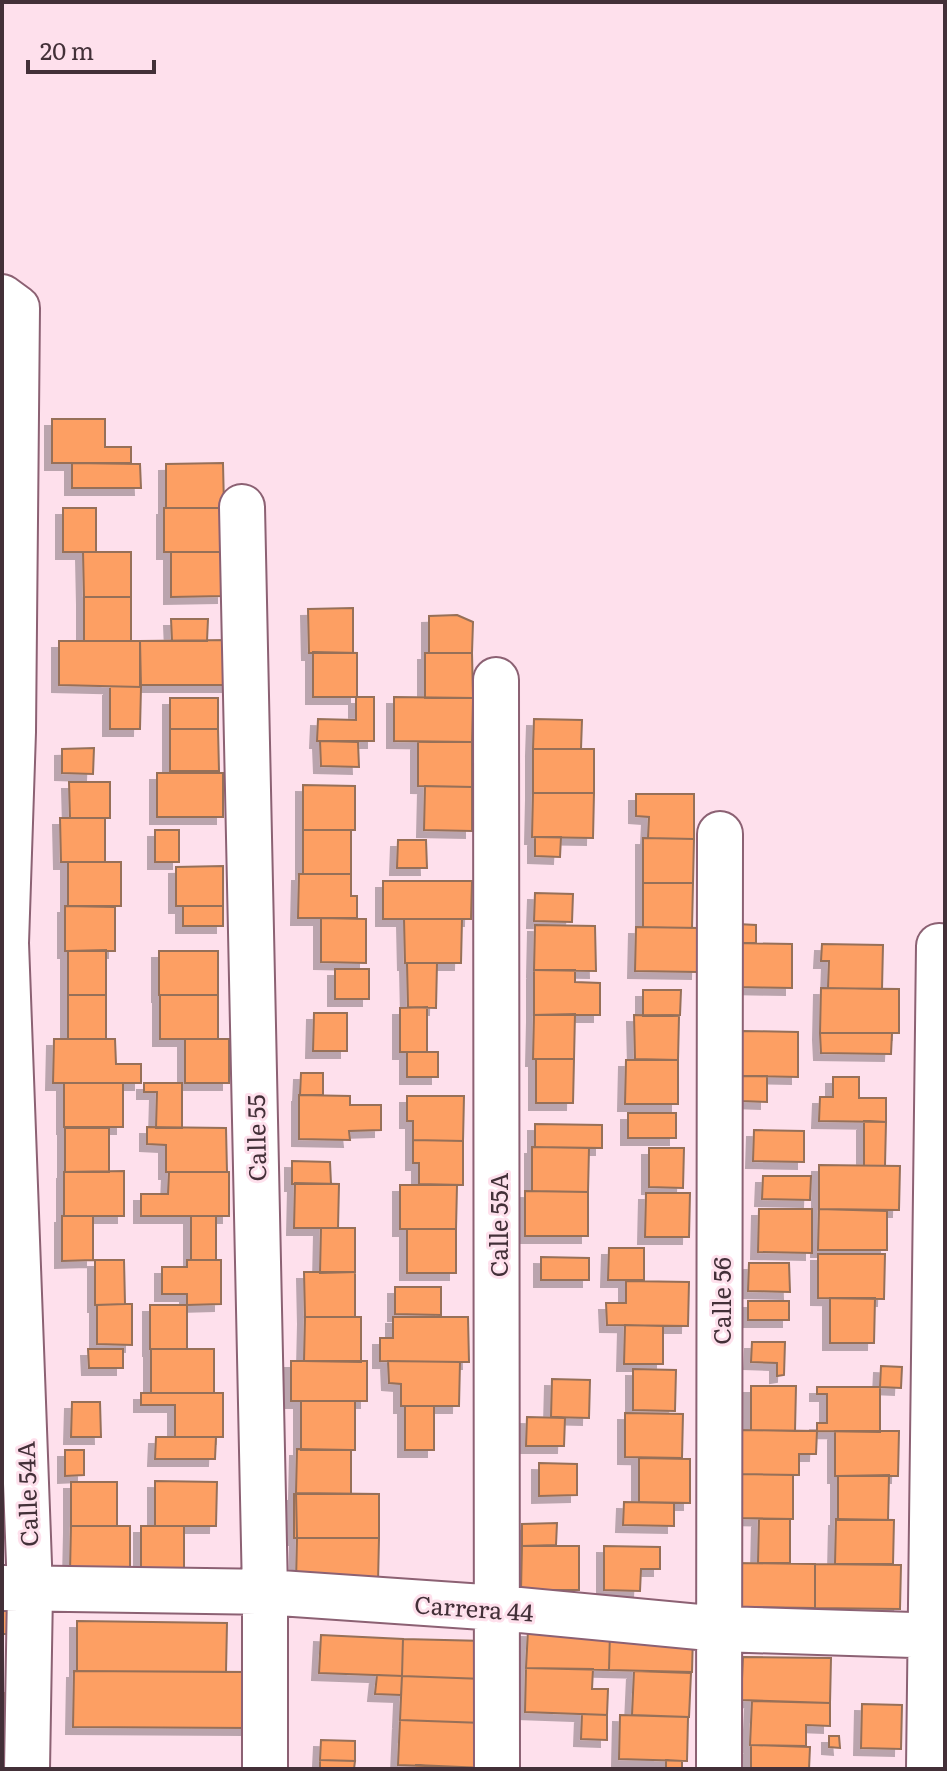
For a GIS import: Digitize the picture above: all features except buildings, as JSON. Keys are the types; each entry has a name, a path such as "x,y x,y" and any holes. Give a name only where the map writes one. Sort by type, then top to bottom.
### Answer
{"street":[{"name":"Calle 54A","path":"10,302 6,943 16,1590 27,1769"},
{"name":"Calle 55","path":"242,507 265,1592 265,1769"},
{"name":"Calle 55A","path":"496,680 497,1769"},
{"name":"Calle 56","path":"719,1769 720,834"},
{"path":"929,1769 937,1636 942,947"},
{"name":"Carrera 44","path":"16,1590 265,1592 498,1608 720,1629 937,1636"}]}
